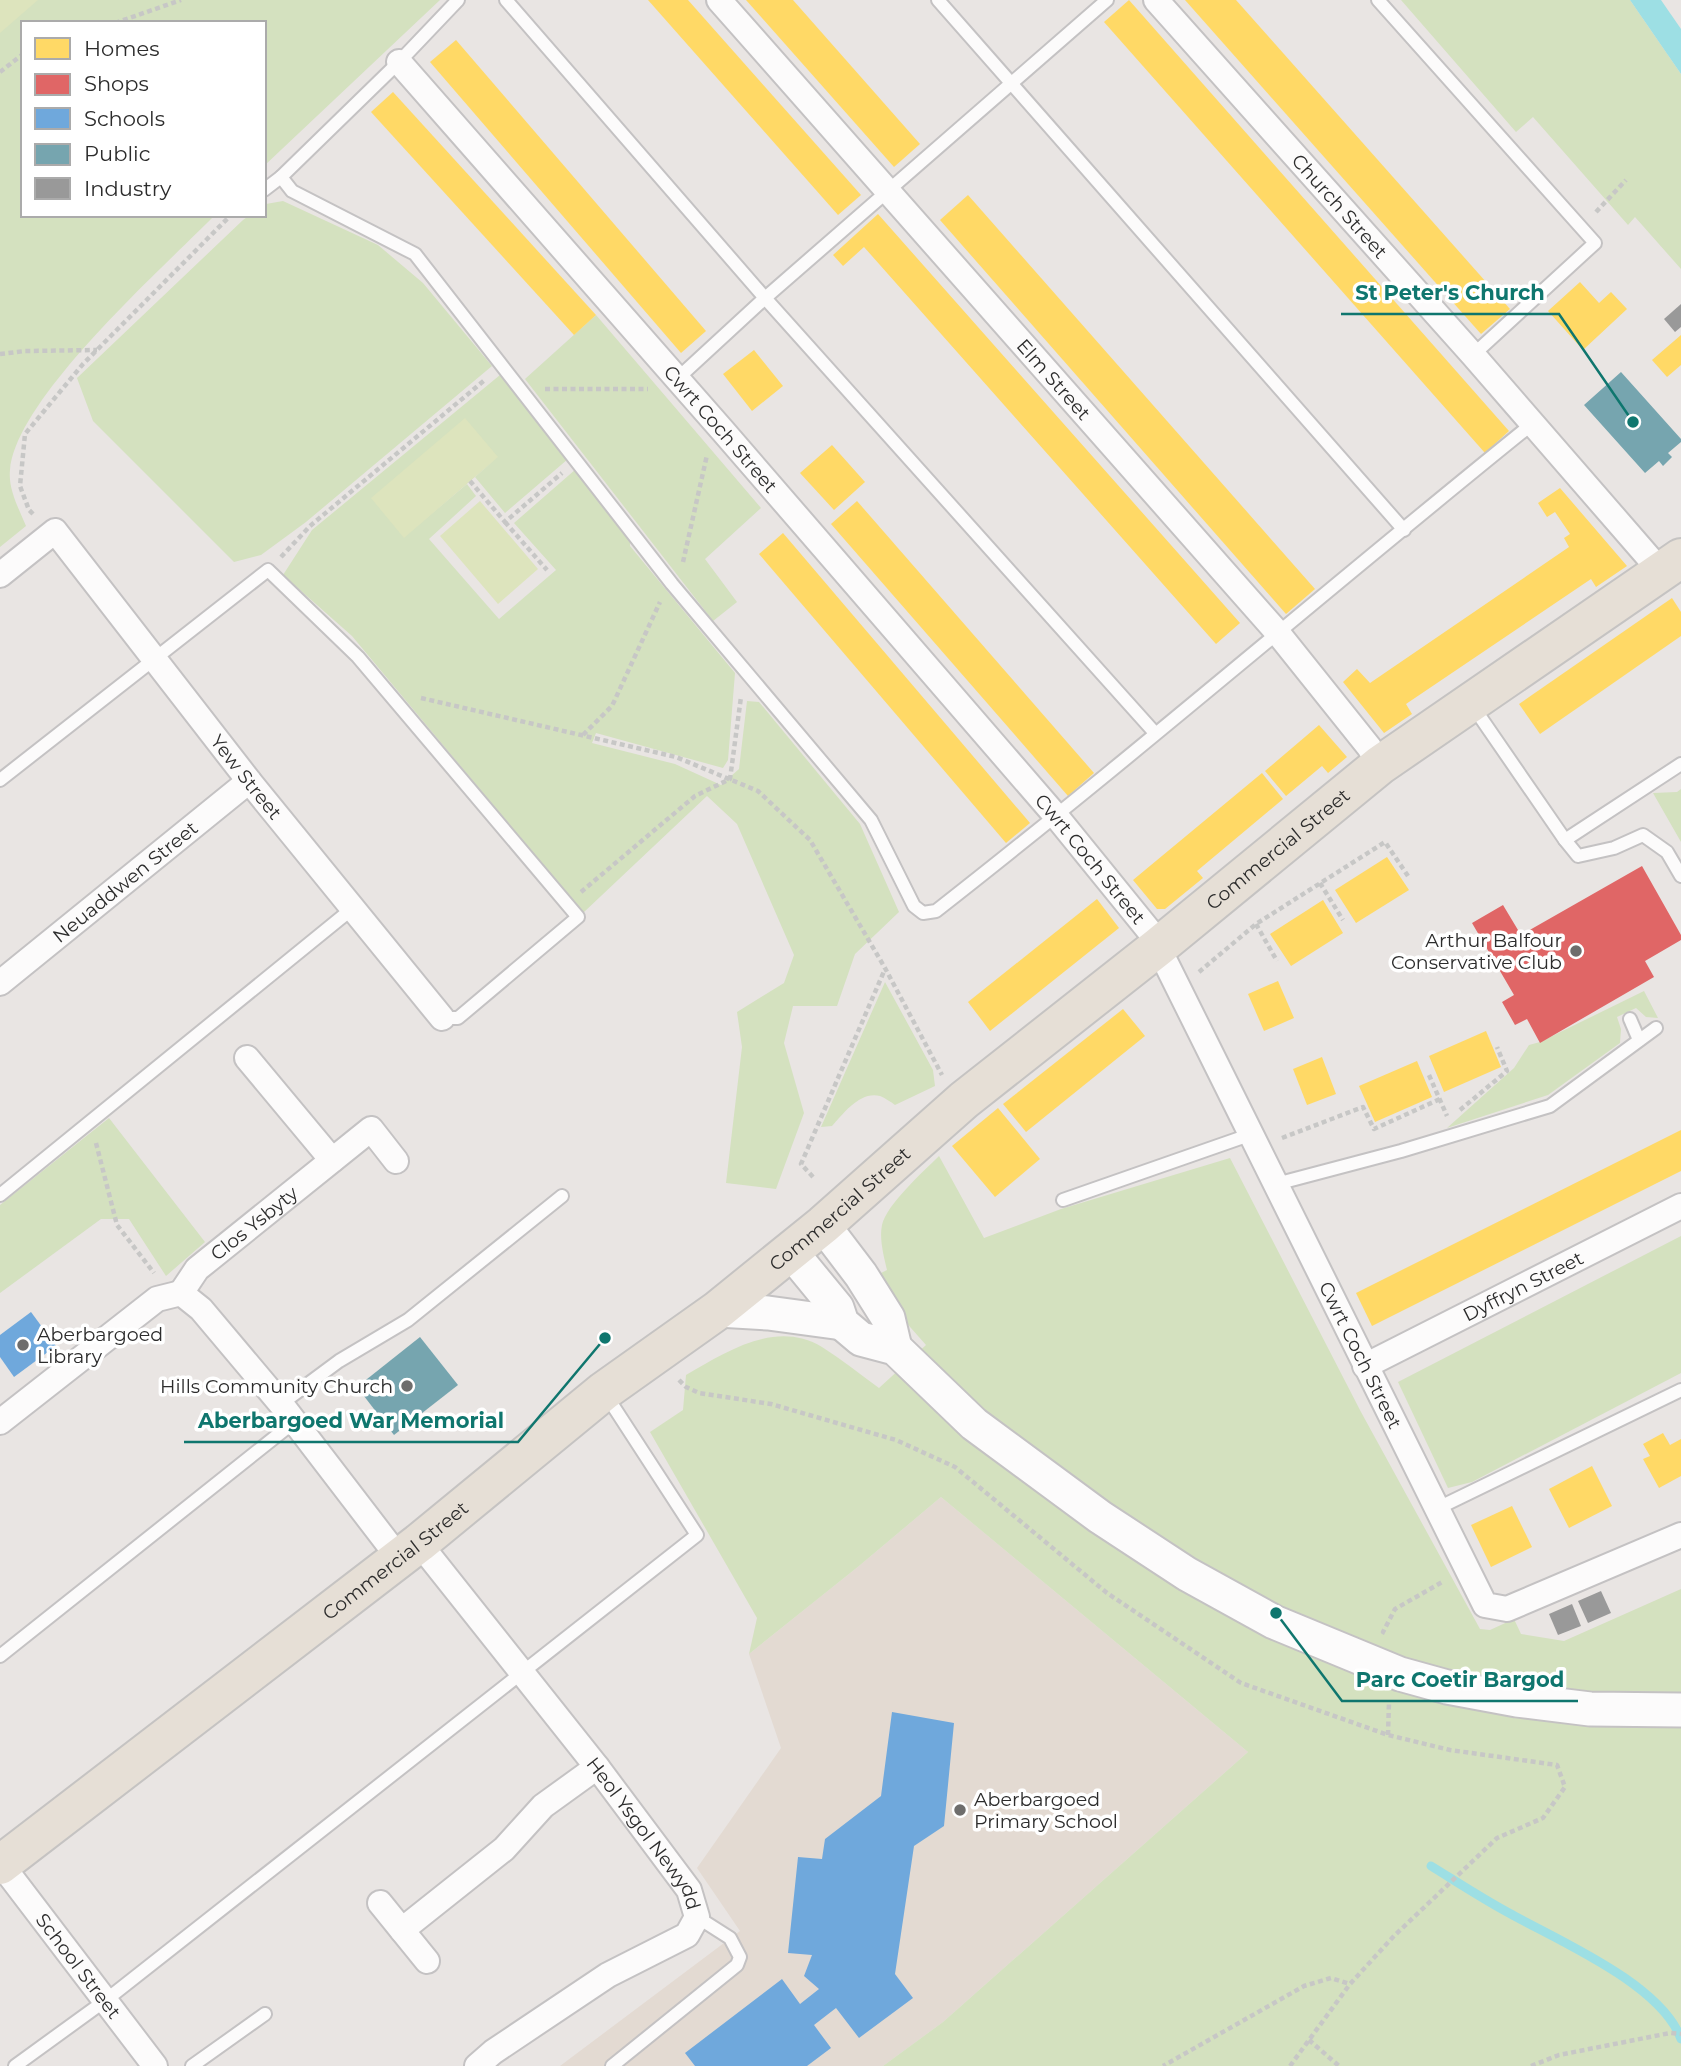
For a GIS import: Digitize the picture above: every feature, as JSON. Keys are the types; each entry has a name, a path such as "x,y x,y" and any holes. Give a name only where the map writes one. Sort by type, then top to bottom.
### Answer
{"main road":[{"name":"Commercial Street","path":"1,1864 409,1550 604,1391 718,1310 823,1225 964,1100 1158,947 1380,765 1670,566"}],"street":[{"name":"Elm Street","path":"719,0 1277,632 1369,747 1380,765"},
{"name":"Church Street","path":"1156,0 1651,560 1670,566"},
{"name":"Cwrt Coch Street","path":"399,62 1056,816 1151,933 1485,1605 1507,1609 1681,1535"},
{"path":"0,575 55,531"},
{"name":"Yew Street","path":"55,531 249,781 442,1018"},
{"name":"Neuaddwen Street","path":"0,983 249,781"},
{"path":"247,1058 332,1160"},
{"name":"Clos Ysbyty","path":"181,1293 197,1269 371,1129 396,1161"},
{"name":"Dyffryn Street","path":"1365,1366 1681,1206"},
{"path":"823,1225 862,1275 888,1318 895,1348"},
{"path":"790,1252 837,1308 842,1323 861,1339 895,1348 974,1424 1100,1517 1186,1574 1274,1622 1400,1674 1447,1687 1517,1700 1590,1709 1681,1710"},
{"path":"0,1422 157,1299 181,1293"},
{"name":"Heol Ysgol Newydd","path":"181,1293 201,1309 287,1413 521,1672 597,1767 689,1890 696,1917 687,1935 608,1975 493,2052 477,2066"},
{"path":"718,1310 768,1312 842,1323"},
{"path":"401,1930 504,1849 543,1807 597,1767"},
{"name":"School Street","path":"1,1864 155,2066"},
{"path":"380,1903 427,1961"}],"lane":[{"path":"266,188 399,62 458,0"},
{"path":"506,0 765,298 1155,733"},
{"path":"938,0 1404,530"},
{"path":"677,379 765,298 1107,0"},
{"path":"1378,0 1595,243 1472,355"},
{"path":"281,177 292,191 415,254 672,584 871,820 914,906 923,913 936,911 1056,816 1532,424"},
{"path":"0,780 268,570 358,657 578,917 458,1018 442,1018"},
{"path":"1469,702 1578,856 1614,848 1643,835 1667,852 1681,876"},
{"path":"1565,840 1681,764"},
{"path":"0,1195 353,908"},
{"path":"1630,1019 1639,1040"},
{"path":"1276,1184 1401,1151 1550,1106 1656,1028"},
{"path":"1063,1199 1255,1141"},
{"path":"0,1656 287,1413 339,1361 408,1320 562,1196"},
{"path":"1436,1509 1681,1390"},
{"path":"15,2066 106,2000 697,1535 604,1391"},
{"path":"612,2066 737,1965 740,1957 730,1938 696,1917"},
{"path":"192,2066 265,2014"}],"path":[{"path":"121,21 180,0"},
{"path":"0,72 21,56"},
{"path":"1579,226 1607,202 1626,180"},
{"path":"55,531 29,510 20,486 25,434 97,350 229,217"},
{"path":"0,354 97,350"},
{"path":"523,391 659,389 677,379"},
{"path":"268,570 310,526 481,383"},
{"path":"505,522 577,460"},
{"path":"470,481 547,570"},
{"path":"730,779 740,700 744,684 750,676"},
{"path":"386,690 676,757 758,791 810,840 885,968 947,1084"},
{"path":"566,904 695,796 730,779"},
{"path":"1177,987 1194,978 1256,924 1385,842 1408,876"},
{"path":"1320,883 1343,920"},
{"path":"1256,924 1277,961"},
{"path":"813,1177 800,1164 885,968"},
{"path":"1429,1075 1449,1119 1507,1070 1497,1047"},
{"path":"1255,1141 1363,1107 1374,1129 1440,1099"},
{"path":"91,1121 117,1225 157,1277 181,1293"},
{"path":"674,1376 686,1387 699,1392 771,1404 897,1440 955,1467 1107,1593 1241,1683 1388,1735 1450,1750 1557,1765 1565,1787 1543,1818 1497,1838 1394,1936 1350,1984 1290,2066"},
{"path":"1394,1636 1382,1632 1395,1609 1454,1576"},
{"path":"1388,1735 1389,1697"},
{"path":"1163,2066 1304,1986 1331,1978 1350,1984"},
{"path":"1531,2066 1559,2055 1670,2033 1681,2034"},
{"path":"1309,2040 1339,2066"}],"shaded area":[{"name":"Aberbargoed Primary School","path":"941,1497 1248,1752 943,2022 883,2066 560,2066 740,1931 697,1868 781,1748 749,1654"}],"green space":[{"path":"0,0 440,0 266,164 266,21 21,21 21,217 213,217 128,300 64,372 37,407 18,441 10,470 12,492 26,526 0,547"},
{"path":"0,0 38,0 0,33"},
{"path":"1401,0 1630,0 1681,74 1681,269 1635,217 1628,225 1533,117 1516,132"},
{"path":"283,201 378,245 423,283 492,366 306,522 261,555 234,562 93,421 77,378 243,220 247,217 266,217 266,204"},
{"path":"596,315 761,508 705,559 737,602 713,621 525,379"},
{"path":"500,375 568,459 505,513 475,477 498,457 404,537 467,484 476,496 429,539 499,619 556,570 514,523 576,469 630,540 630,546 735,673 728,760 723,768 596,733 592,743 675,764 721,785 739,769 747,701 759,702 860,824 899,912 855,954 837,1006 793,1006 784,1043 804,1113 776,1189 726,1183 742,1047 737,1012 784,983 794,955 737,824 707,796 583,913 352,636 283,575 312,530"},
{"path":"465,418 498,457 404,538 371,498"},
{"path":"480,501 538,569 498,604 440,536"},
{"path":"1681,789 1681,842 1653,793 1677,792"},
{"path":"885,982 933,1070 935,1086 895,1105 880,1096 866,1097 847,1109 832,1126 821,1127"},
{"path":"1644,991 1658,1018 1646,1017 1636,1008 1617,1017 1621,1029 1620,1043 1548,1095 1447,1128 1514,1068 1529,1045"},
{"path":"109,1118 205,1242 166,1276 129,1219 101,1219 0,1293 0,1205"},
{"path":"939,1156 984,1238 1061,1209 1230,1158 1361,1412 1480,1629 1490,1630 1514,1619 1521,1634 1564,1641 1681,1589 1681,2066 883,2066 943,2022 1248,1752 941,1497 749,1654 757,1618 650,1432 683,1410 686,1375 752,1342 769,1337 805,1339 822,1347 879,1388 926,1345 903,1319 879,1274 887,1270 881,1230 885,1217 898,1198"},
{"path":"1681,1236 1681,1373 1472,1482 1448,1488 1398,1382"}],"water":[{"path":"1630,0 1661,0 1681,29 1681,74"}],"building: Homes":[{"path":"648,0 688,0 861,195 838,215"},
{"path":"746,0 793,0 920,144 894,167"},
{"path":"1129,0 1509,431 1485,453 1104,22"},
{"path":"1185,0 1236,0 1510,309 1481,334"},
{"path":"456,40 706,331 681,353 430,62"},
{"path":"393,92 596,315 574,335 371,112"},
{"path":"968,195 1315,589 1286,614 940,220"},
{"path":"878,214 1240,623 1216,644 864,247 843,266 833,255"},
{"path":"1580,282 1599,303 1611,292 1627,309 1583,350 1548,311"},
{"path":"1681,335 1681,365 1667,377 1652,360"},
{"path":"754,350 783,386 752,411 723,374"},
{"path":"832,445 865,482 834,510 800,473"},
{"path":"1560,488 1627,566 1596,587 1591,579 1406,704 1412,714 1384,733 1343,682 1357,669 1370,683 1569,547 1564,538 1570,534 1555,512 1547,517 1538,503"},
{"path":"857,501 1094,773 1068,796 831,524"},
{"path":"783,533 1030,823 1006,843 759,554"},
{"path":"1672,598 1681,612 1681,636 1540,734 1519,704"},
{"path":"1319,725 1347,757 1328,773 1322,766 1286,796 1265,771"},
{"path":"1262,773 1283,799 1197,871 1203,878 1165,909 1157,909 1133,880"},
{"path":"1387,857 1409,890 1356,923 1335,890"},
{"path":"1097,899 1119,928 990,1031 968,1002"},
{"path":"1323,900 1343,933 1291,966 1270,934"},
{"path":"1278,981 1294,1018 1264,1031 1248,994"},
{"path":"1123,1009 1145,1036 1026,1132 1003,1104"},
{"path":"1486,1031 1501,1067 1444,1092 1429,1056"},
{"path":"1322,1057 1336,1094 1307,1105 1293,1069"},
{"path":"1417,1061 1432,1097 1375,1122 1359,1086"},
{"path":"998,1108 1040,1159 995,1197 952,1146"},
{"path":"1681,1130 1681,1171 1372,1326 1356,1293"},
{"path":"1663,1433 1670,1445 1681,1439 1681,1476 1659,1488 1643,1459 1650,1456 1643,1444"},
{"path":"1592,1466 1612,1506 1569,1528 1549,1489"},
{"path":"1512,1506 1532,1547 1491,1567 1471,1525"}],"building: Shops":[{"name":"Arthur Balfour Conservative Club","path":"1642,866 1681,935 1681,940 1645,961 1654,977 1540,1043 1527,1019 1515,1025 1502,1002 1514,995 1472,923 1503,905 1521,935"}],"building: Schools":[{"path":"31,1312 56,1346 14,1377 0,1357 0,1335"},
{"path":"892,1712 954,1723 944,1826 914,1846 895,1974 913,1998 859,2038 836,2008 814,2025 831,2048 807,2066 695,2066 685,2053 782,1979 800,2004 819,1989 804,1976 812,1955 788,1953 798,1857 822,1859 825,1839 881,1796"}],"building: Public":[{"path":"1621,372 1681,439 1668,453 1672,457 1663,466 1659,461 1645,473 1584,405"},
{"name":"Hills Community Church","path":"420,1337 458,1385 394,1435 357,1387"}],"building: Industry":[{"path":"1681,304 1681,327 1675,332 1664,319"},
{"path":"1601,1591 1611,1613 1588,1623 1578,1601"},
{"path":"1572,1604 1581,1626 1558,1635 1549,1614"}],"waterway":[{"path":"1431,1866 1499,1908 1580,1951 1631,1982 1670,2019 1681,2039"}],"place":[{"name":"St Peter's Church","path":"1633,422"},
{"name":"Arthur Balfour Conservative Club","path":"1576,951"},
{"name":"Aberbargoed War Memorial","path":"605,1338"},
{"name":"Aberbargoed Library","path":"23,1345"},
{"name":"Hills Community Church","path":"407,1386"},
{"name":"Parc Coetir Bargod","path":"1276,1613"},
{"name":"Aberbargoed Primary School","path":"960,1810"}]}
